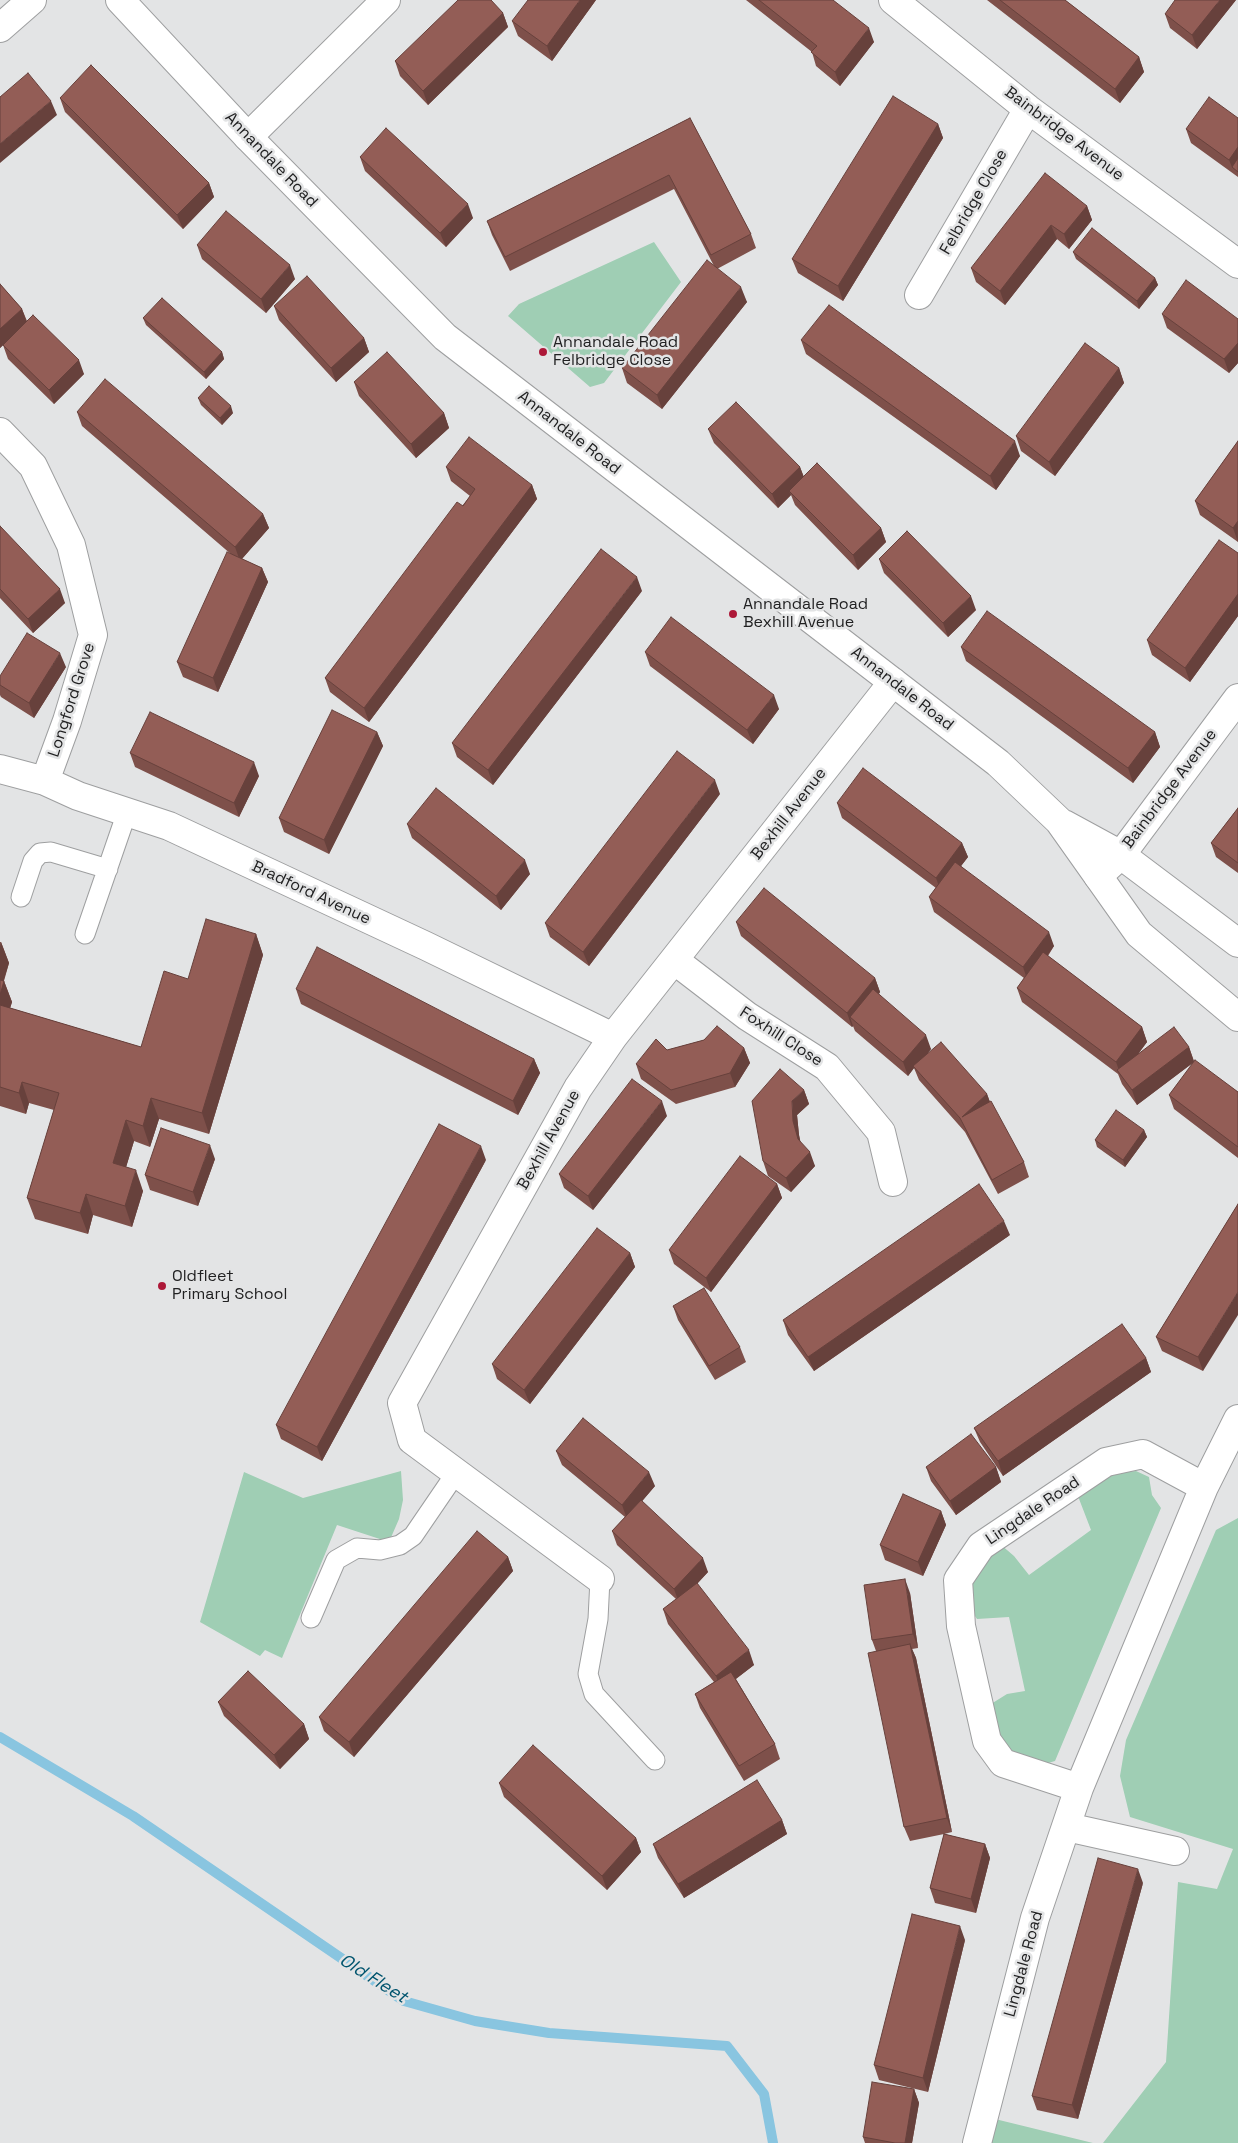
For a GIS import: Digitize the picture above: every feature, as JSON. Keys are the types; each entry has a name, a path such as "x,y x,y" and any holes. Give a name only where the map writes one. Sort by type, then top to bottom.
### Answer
{"street":[{"path":"0,28 32,0"},
{"name":"Annandale Road","path":"120,0 248,138 445,337 998,763 1059,820 1140,934 1238,1017"},
{"path":"248,138 386,0"},
{"name":"Bainbridge Avenue","path":"893,0 1028,109 1238,264"},
{"name":"Felbridge Close","path":"919,295 1028,109"},
{"name":"Longford Grove","path":"0,432 33,466 71,545 92,635 67,721 45,781"},
{"name":"Bexhill Avenue","path":"600,1579 412,1440 402,1403 578,1088 613,1037 893,682"},
{"name":"Bainbridge Avenue","path":"1098,876 1121,855 1238,698"},
{"name":"Bradford Avenue","path":"0,769 45,781 78,796 169,826 426,946 613,1037"},
{"name":"Annandale Road","path":"1059,820 1121,855 1238,943"},
{"name":"Foxhill Close","path":"674,960 747,1016 827,1067 881,1132 893,1182"},
{"name":"Lingdale Road","path":"977,2143 1035,1918 1079,1788 1204,1486 1230,1458 1238,1419"},
{"name":"Lingdale Road","path":"1079,1788 1003,1763 987,1741 961,1626 958,1580 981,1546 1106,1462 1143,1454 1204,1486"},
{"path":"1067,1827 1175,1851"}],"lane":[{"path":"85,934 127,812"},
{"path":"21,897 33,862 40,853 51,852 108,869"},
{"path":"311,1618 336,1560 357,1548 380,1550 400,1545 413,1536 456,1473"},
{"path":"600,1579 598,1619 588,1674 594,1694 655,1760"}],"green space":[{"path":"654,242 681,282 604,383 590,387 508,316 519,304"},
{"path":"401,1471 403,1500 399,1519 389,1542 337,1525 282,1658 265,1650 260,1656 200,1622 244,1472 303,1498"},
{"path":"1136,1471 1149,1477 1152,1495 1161,1508 1055,1761 1038,1766 1016,1757 999,1740 991,1704 1007,1694 1025,1691 1009,1617 977,1619 969,1607 970,1585 983,1563 1000,1544 1014,1556 1029,1575 1091,1530 1076,1491 1107,1474"},
{"path":"1238,1518 1238,2143 1103,2143 1166,2062 1178,1882 1217,1889 1233,1849 1130,1817 1120,1776 1126,1740 1216,1530"},
{"path":"995,2119 1093,2143 988,2143"}],"building":[{"path":"458,0 491,0 503,13 423,91 395,61"},
{"path":"528,0 580,0 547,46 512,21"},
{"path":"759,0 833,0 869,28 835,72 811,52 817,46"},
{"path":"1000,0 1065,0 1139,57 1115,89"},
{"path":"1175,0 1220,0 1192,35 1165,14"},
{"path":"91,65 209,183 177,215 60,98"},
{"path":"28,73 51,101 0,144 0,97"},
{"path":"893,96 938,124 838,286 792,259"},
{"path":"1209,97 1238,118 1238,147 1229,160 1186,129"},
{"path":"690,118 751,234 711,255 669,175 505,257 487,221"},
{"path":"386,128 468,204 440,233 360,157"},
{"path":"1238,158 1238,172 1232,167"},
{"path":"1045,173 1087,206 1064,234 1051,225 1000,291 971,268"},
{"path":"226,211 290,265 261,299 197,245"},
{"path":"1092,228 1155,278 1137,301 1073,252"},
{"path":"707,260 741,287 657,395 622,368"},
{"path":"307,276 364,338 331,368 274,306"},
{"path":"1186,280 1238,319 1238,343 1224,359 1162,314"},
{"path":"0,284 22,309 0,329"},
{"path":"162,298 222,352 204,372 143,318"},
{"path":"829,305 1015,441 990,476 801,340"},
{"path":"33,315 79,360 49,390 3,345"},
{"path":"1085,343 1119,368 1049,462 1016,436"},
{"path":"387,352 444,413 411,444 354,382"},
{"path":"105,379 263,514 235,547 77,412"},
{"path":"209,386 231,406 220,418 198,398"},
{"path":"736,402 800,467 772,494 708,429"},
{"path":"469,437 532,485 364,708 325,678 457,502 463,506 475,489 446,467"},
{"path":"1238,441 1238,521 1233,528 1195,501"},
{"path":"817,463 881,528 853,555 789,491"},
{"path":"0,526 60,589 28,619 0,589"},
{"path":"907,531 971,596 943,623 879,559"},
{"path":"1219,540 1238,553 1238,594 1185,668 1147,640"},
{"path":"601,549 637,577 488,770 452,743"},
{"path":"227,552 262,568 213,678 177,662"},
{"path":"987,611 1155,732 1128,768 961,647"},
{"path":"671,617 774,695 747,730 645,652"},
{"path":"27,633 60,653 29,703 0,685 0,676"},
{"path":"332,710 377,732 324,840 279,818"},
{"path":"150,712 254,762 234,803 130,753"},
{"path":"677,751 715,780 583,952 545,923"},
{"path":"863,768 962,843 936,878 837,803"},
{"path":"436,788 525,860 496,896 407,824"},
{"path":"1238,808 1238,863 1211,843"},
{"path":"955,862 1049,932 1023,967 929,897"},
{"path":"764,888 875,978 847,1013 736,922"},
{"path":"206,919 256,934 202,1113 151,1098 143,1126 126,1120 113,1163 136,1170 125,1206 86,1194 80,1213 27,1198 59,1093 22,1082 19,1093 0,1087 0,1005 141,1047 164,971 188,979"},
{"path":"317,947 534,1059 513,1101 296,989"},
{"path":"1043,952 1142,1027 1116,1062 1017,988"},
{"path":"0,980 4,981 0,995"},
{"path":"873,989 926,1035 903,1062 850,1017"},
{"path":"717,1026 744,1048 730,1073 671,1090 636,1064 656,1039 667,1050 704,1040"},
{"path":"1174,1027 1189,1047 1132,1090 1117,1070"},
{"path":"941,1042 987,1094 962,1117 991,1101 1024,1162 992,1180 960,1118 913,1066"},
{"path":"1195,1060 1238,1092 1238,1147 1169,1095"},
{"path":"780,1069 804,1090 792,1101 793,1121 798,1139 810,1152 786,1178 763,1161 752,1101"},
{"path":"632,1079 662,1101 588,1196 559,1174"},
{"path":"1116,1110 1144,1130 1123,1160 1095,1140"},
{"path":"439,1124 481,1146 317,1447 276,1425"},
{"path":"161,1128 210,1145 193,1192 145,1175"},
{"path":"740,1156 777,1184 706,1278 669,1250"},
{"path":"979,1184 1004,1221 808,1357 783,1320"},
{"path":"1238,1204 1238,1292 1198,1357 1156,1337"},
{"path":"597,1228 630,1253 524,1390 492,1364"},
{"path":"704,1288 740,1347 709,1366 673,1306"},
{"path":"1122,1324 1146,1358 998,1461 974,1428"},
{"path":"583,1418 649,1472 622,1505 556,1451"},
{"path":"971,1434 996,1467 950,1501 926,1467"},
{"path":"903,1494 941,1511 918,1562 880,1545"},
{"path":"641,1500 703,1558 674,1589 612,1531"},
{"path":"477,1531 508,1557 349,1742 319,1717"},
{"path":"905,1579 913,1634 872,1640 864,1585"},
{"path":"697,1583 749,1650 716,1676 663,1609"},
{"path":"910,1644 947,1818 904,1827 868,1653"},
{"path":"248,1671 304,1724 274,1755 218,1702"},
{"path":"731,1672 775,1744 739,1766 695,1694"},
{"path":"533,1745 636,1838 602,1876 499,1783"},
{"path":"757,1780 782,1820 678,1884 653,1844"},
{"path":"944,1834 985,1844 971,1899 930,1888"},
{"path":"1098,1858 1138,1869 1072,2105 1032,2096"},
{"path":"912,1914 960,1926 923,2078 874,2065"},
{"path":"872,2082 914,2089 905,2143 863,2137"}],"waterway":[{"name":"Old Fleet","path":"0,1737 133,1816 404,2001 475,2021 549,2033 727,2046 764,2094 773,2143"}],"place":[{"name":"Annandale Road Felbridge Close","path":"543,352"},
{"name":"Annandale Road Bexhill Avenue","path":"733,614"},
{"name":"Oldfleet Primary School","path":"162,1286"}]}
